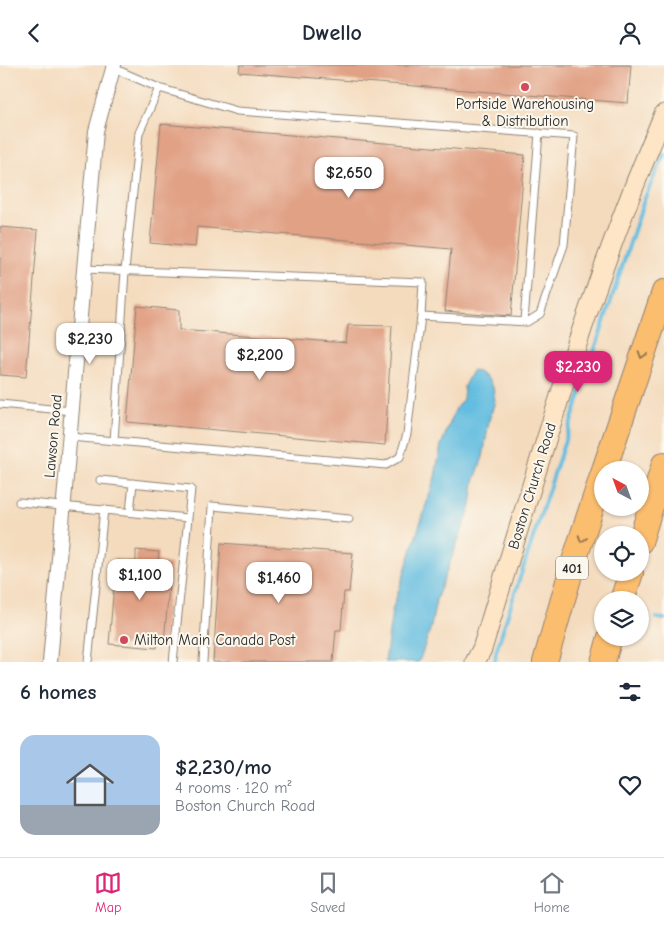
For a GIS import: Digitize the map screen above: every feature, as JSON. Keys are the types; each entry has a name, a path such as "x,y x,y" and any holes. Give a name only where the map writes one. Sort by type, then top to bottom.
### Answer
{"highway":[{"path":"607,461 664,292"},
{"path":"645,526 664,464"},
{"name":"401","path":"545,662 573,564 594,500"},
{"path":"603,662 607,646"}],"street":[{"name":"Lawson Road","path":"50,662 96,131 114,67"},
{"name":"Boston Church Road","path":"474,662 482,649 562,387 635,181 664,114"}],"lane":[{"path":"114,67 159,88 237,111 574,136 564,245 540,314 524,321 422,315"},
{"path":"114,441 126,271 139,133 159,88"},
{"path":"524,321 539,133"},
{"path":"70,437 386,465 400,457 407,433 422,315 423,282 84,269"},
{"path":"0,405 72,411"},
{"path":"100,480 191,489 173,662"},
{"path":"130,512 133,483"},
{"path":"18,502 188,517"},
{"path":"203,662 212,506 349,519"},
{"path":"88,662 104,509"}],"water":[{"path":"472,371 479,372 489,380 493,387 495,401 489,421 483,457 474,482 471,506 436,600 431,627 419,662 385,662 392,611 435,477 441,445 456,408 463,399 464,386"}],"building":[{"name":"Portside Warehousing & Distribution","path":"240,65 631,65 628,103 239,72"},
{"path":"161,124 525,155 511,316 445,311 451,249 197,227 195,247 150,243"},
{"path":"0,227 38,230 26,377 0,375"},
{"path":"137,306 179,310 179,330 346,343 348,325 392,326 385,445 127,422"},
{"path":"221,543 353,553 349,592 344,592 341,630 336,630 333,662 213,662"},
{"path":"136,550 159,552 158,562 171,564 164,642 158,641 157,648 109,644 116,560 136,562"}],"waterway":[{"path":"495,662 496,652 507,617 644,200 664,154"},
{"path":"656,618 664,619"}],"place":[{"name":"Portside Warehousing & Distribution","path":"525,87"},
{"name":"Milton Main Canada Post","path":"124,640"}]}
